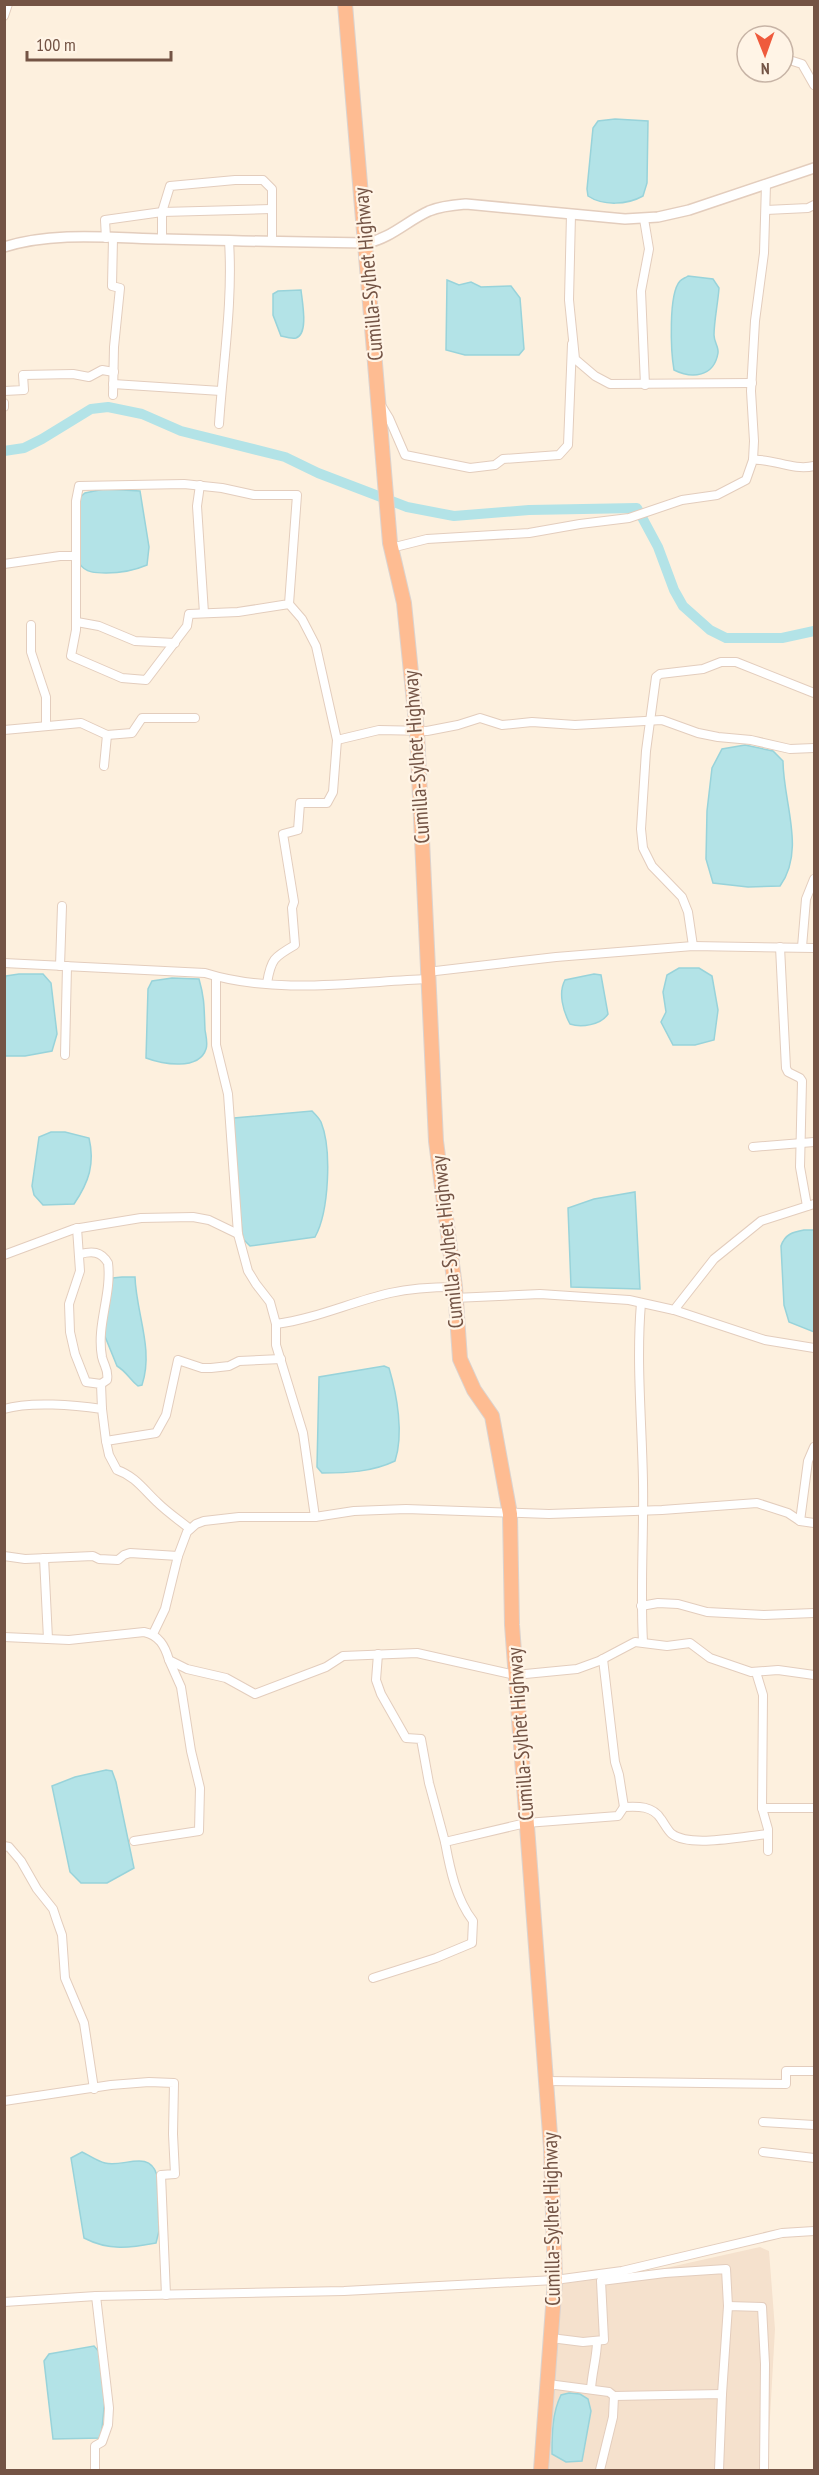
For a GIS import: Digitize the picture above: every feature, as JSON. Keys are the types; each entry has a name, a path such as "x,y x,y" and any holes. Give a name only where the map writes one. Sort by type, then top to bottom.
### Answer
{"highway":[{"name":"Cumilla-Sylhet Highway","path":"345,4 391,545 404,603 417,732 436,1142 455,1292 460,1359 474,1390 492,1416 510,1514 515,1675 551,2148 555,2280 544,2470"}],"street":[{"path":"4,16 8,4"},
{"path":"795,62 802,64 814,85"},
{"path":"4,247 51,238 367,243 383,239 430,210 448,205 500,206 644,219 689,210 814,168"},
{"path":"162,239 162,212 170,186 235,180 263,180 272,189 272,241"},
{"path":"391,545 427,539 529,533 606,522 652,512 682,500 706,498 734,488 746,480 753,460 752,383 755,321 762,273 766,184"},
{"path":"766,210 808,208 814,205"},
{"path":"113,395 120,288 112,286 110,238 105,220 162,212 271,209"},
{"path":"379,402 389,418 405,455 470,468 495,465 503,459 559,455 568,445 572,344 569,300 571,214"},
{"path":"644,219 649,249 641,291 645,385"},
{"path":"219,424 231,268 229,241"},
{"path":"572,344 575,359 603,382 610,384 752,383"},
{"path":"4,391 24,390 23,375 73,374 89,377 102,370 114,372"},
{"path":"113,384 221,391"},
{"path":"753,460 762,459 796,467 814,466"},
{"path":"267,983 270,963 295,945 292,908 294,902 283,834 298,830 300,803 327,803 333,792 337,740 328,707 320,657 305,624 289,604 297,495 254,495 200,485 136,483 79,486 76,501 76,622 70,656 122,678 146,680 187,626 189,614 238,612 289,604"},
{"path":"200,485 196,506 204,613"},
{"path":"4,564 76,556"},
{"path":"76,622 99,626 135,641 175,643"},
{"path":"31,625 31,652 46,697 46,724"},
{"path":"693,946 688,912 682,897 652,866 643,848 641,829 646,751 651,720 652,692 656,677 660,674 703,669 721,662 736,662 814,693"},
{"path":"4,730 46,724 81,723 107,735 132,733 142,718 195,718"},
{"path":"337,740 379,730 417,732 459,725 480,718 502,725 532,722 574,725 662,720 698,734 752,740 790,749 814,748"},
{"path":"104,766 107,735"},
{"path":"802,947 806,898 814,879"},
{"path":"62,906 65,1055"},
{"path":"4,963 205,973 234,982 308,985 427,975 556,957 693,946 814,948"},
{"path":"674,1310 714,1259 760,1221 811,1205 800,1167 802,1081 788,1072 786,1068 780,947"},
{"path":"216,977 216,1045 228,1094 238,1234 248,1271 270,1302 276,1324 276,1345 303,1433 315,1517"},
{"path":"753,1147 814,1142"},
{"path":"4,1255 77,1228 141,1218 193,1216 219,1224 238,1234"},
{"path":"77,1228 80,1271 69,1304 70,1332 75,1354 86,1382 101,1384 107,1380 109,1373 102,1358 102,1318 108,1292 108,1263 99,1253 91,1251 80,1254"},
{"path":"276,1324 304,1319 390,1293 418,1288 455,1292 540,1294 629,1300 674,1310 765,1340 814,1348"},
{"path":"641,1303 638,1356 642,1404 641,1606 643,1642"},
{"path":"106,1441 156,1433 166,1415 178,1360 192,1366 211,1368 229,1366 239,1361 281,1359"},
{"path":"101,1384 106,1441 109,1455 117,1470 127,1473 140,1483 155,1500 190,1529"},
{"path":"4,1409 20,1406 79,1405 102,1409"},
{"path":"800,1521 807,1461 814,1447"},
{"path":"153,1634 165,1609 178,1556 190,1529 196,1524 220,1519 315,1517 354,1511 406,1509 448,1509 510,1514 642,1511 757,1503 788,1513 800,1521 814,1523"},
{"path":"4,1556 25,1559 93,1556 99,1559 118,1560 130,1553 178,1556"},
{"path":"44,1558 48,1639"},
{"path":"641,1606 658,1603 678,1604 707,1612 764,1615 814,1613"},
{"path":"4,1637 106,1638 144,1632 153,1634 165,1648 181,1687 191,1752 200,1788 199,1831 134,1841"},
{"path":"169,1660 187,1669 226,1678 255,1694 326,1666 344,1656 417,1653 515,1675 577,1669 603,1659 635,1642 667,1646 690,1643 710,1658 756,1672 778,1670 814,1675"},
{"path":"373,1978 447,1954 472,1943 473,1921 465,1911 450,1869 421,1739 406,1738 381,1694 376,1680 378,1654"},
{"path":"445,1842 526,1823 618,1816 624,1807 615,1762 603,1659"},
{"path":"756,1672 763,1695 762,1808 768,1834 768,1851"},
{"path":"624,1807 648,1808 658,1814 672,1834 690,1840 714,1840 768,1834"},
{"path":"762,1808 814,1808"},
{"path":"4,1846 9,1847 21,1861 37,1889 53,1909 62,1935 65,1978 86,2032 94,2089"},
{"path":"546,2081 786,2084 786,2071 814,2071"},
{"path":"4,2101 149,2082 174,2083 175,2174 161,2175 166,2295"},
{"path":"763,2122 814,2125"},
{"path":"763,2152 814,2158"},
{"path":"4,2302 96,2296 344,2291 555,2280 621,2271 772,2235 814,2231"},
{"path":"551,2338 583,2343 604,2340 600,2281 665,2273 726,2269 728,2306 719,2470"},
{"path":"95,2470 95,2446 102,2442 108,2426 109,2408 96,2296"},
{"path":"728,2306 762,2307 765,2334 764,2470"},
{"path":"591,2389 592,2366 597,2354 597,2341"},
{"path":"548,2384 609,2392 614,2396 722,2394"},
{"path":"600,2470 613,2417 614,2396"}],"shaded area":[{"path":"760,2247 769,2251 775,2329 767,2470 545,2470 549,2454 555,2385 560,2284 643,2273"}],"water":[{"path":"615,119 648,121 647,183 643,196 630,201 608,203 588,196 587,189 593,128 598,121"},
{"path":"688,276 713,279 719,288 714,335 718,349 716,361 707,371 695,375 674,370 672,351 671,324 676,288 680,281"},
{"path":"447,280 459,285 471,282 481,287 511,286 520,298 524,349 519,355 465,355 446,350"},
{"path":"301,290 304,324 300,335 296,338 281,336 273,315 273,294 278,291"},
{"path":"104,489 140,491 149,547 147,565 117,573 95,573 88,571 80,564 76,542 79,498 85,493"},
{"path":"745,745 773,751 783,761 792,841 788,872 780,886 748,887 713,883 706,859 707,811 712,768 722,749"},
{"path":"679,968 699,968 712,976 718,1010 714,1040 695,1045 673,1045 661,1022 666,1012 663,992 667,975"},
{"path":"43,974 51,983 57,1034 52,1051 25,1056 5,1056 5,980 6,976"},
{"path":"594,974 601,975 608,1014 601,1021 590,1025 570,1024 562,1002 565,980"},
{"path":"172,978 199,979 202,993 207,1047 202,1056 188,1063 170,1064 146,1058 148,989 152,981"},
{"path":"312,1111 321,1122 328,1164 326,1197 320,1226 315,1237 250,1246 243,1239 230,1124 234,1118"},
{"path":"51,1132 65,1132 89,1138 91,1165 84,1188 74,1204 43,1205 34,1195 32,1186 39,1137"},
{"path":"635,1192 640,1289 571,1287 568,1208 594,1199"},
{"path":"814,1230 814,1332 789,1322 784,1305 781,1246 790,1234"},
{"path":"135,1277 145,1344 145,1372 142,1385 138,1386 117,1366 104,1334 104,1322 113,1278"},
{"path":"384,1366 389,1368 398,1414 399,1439 395,1461 368,1470 322,1473 317,1467 319,1377"},
{"path":"106,1770 112,1771 116,1782 134,1868 107,1883 81,1883 70,1872 52,1786 75,1777"},
{"path":"82,2152 105,2163 142,2161 153,2167 157,2175 159,2231 156,2243 111,2247 84,2238 71,2158"},
{"path":"94,2346 101,2354 105,2399 101,2438 53,2439 44,2361 49,2354"},
{"path":"580,2394 588,2399 591,2411 582,2461 566,2462 552,2454 552,2432 556,2409 561,2395"}],"waterway":[{"path":"4,451 24,448 91,409 108,407 142,414 181,431 285,457 318,473 407,507 454,516 529,510 637,508 658,547 674,590 683,606 710,630 726,638 782,638 814,631"}]}
